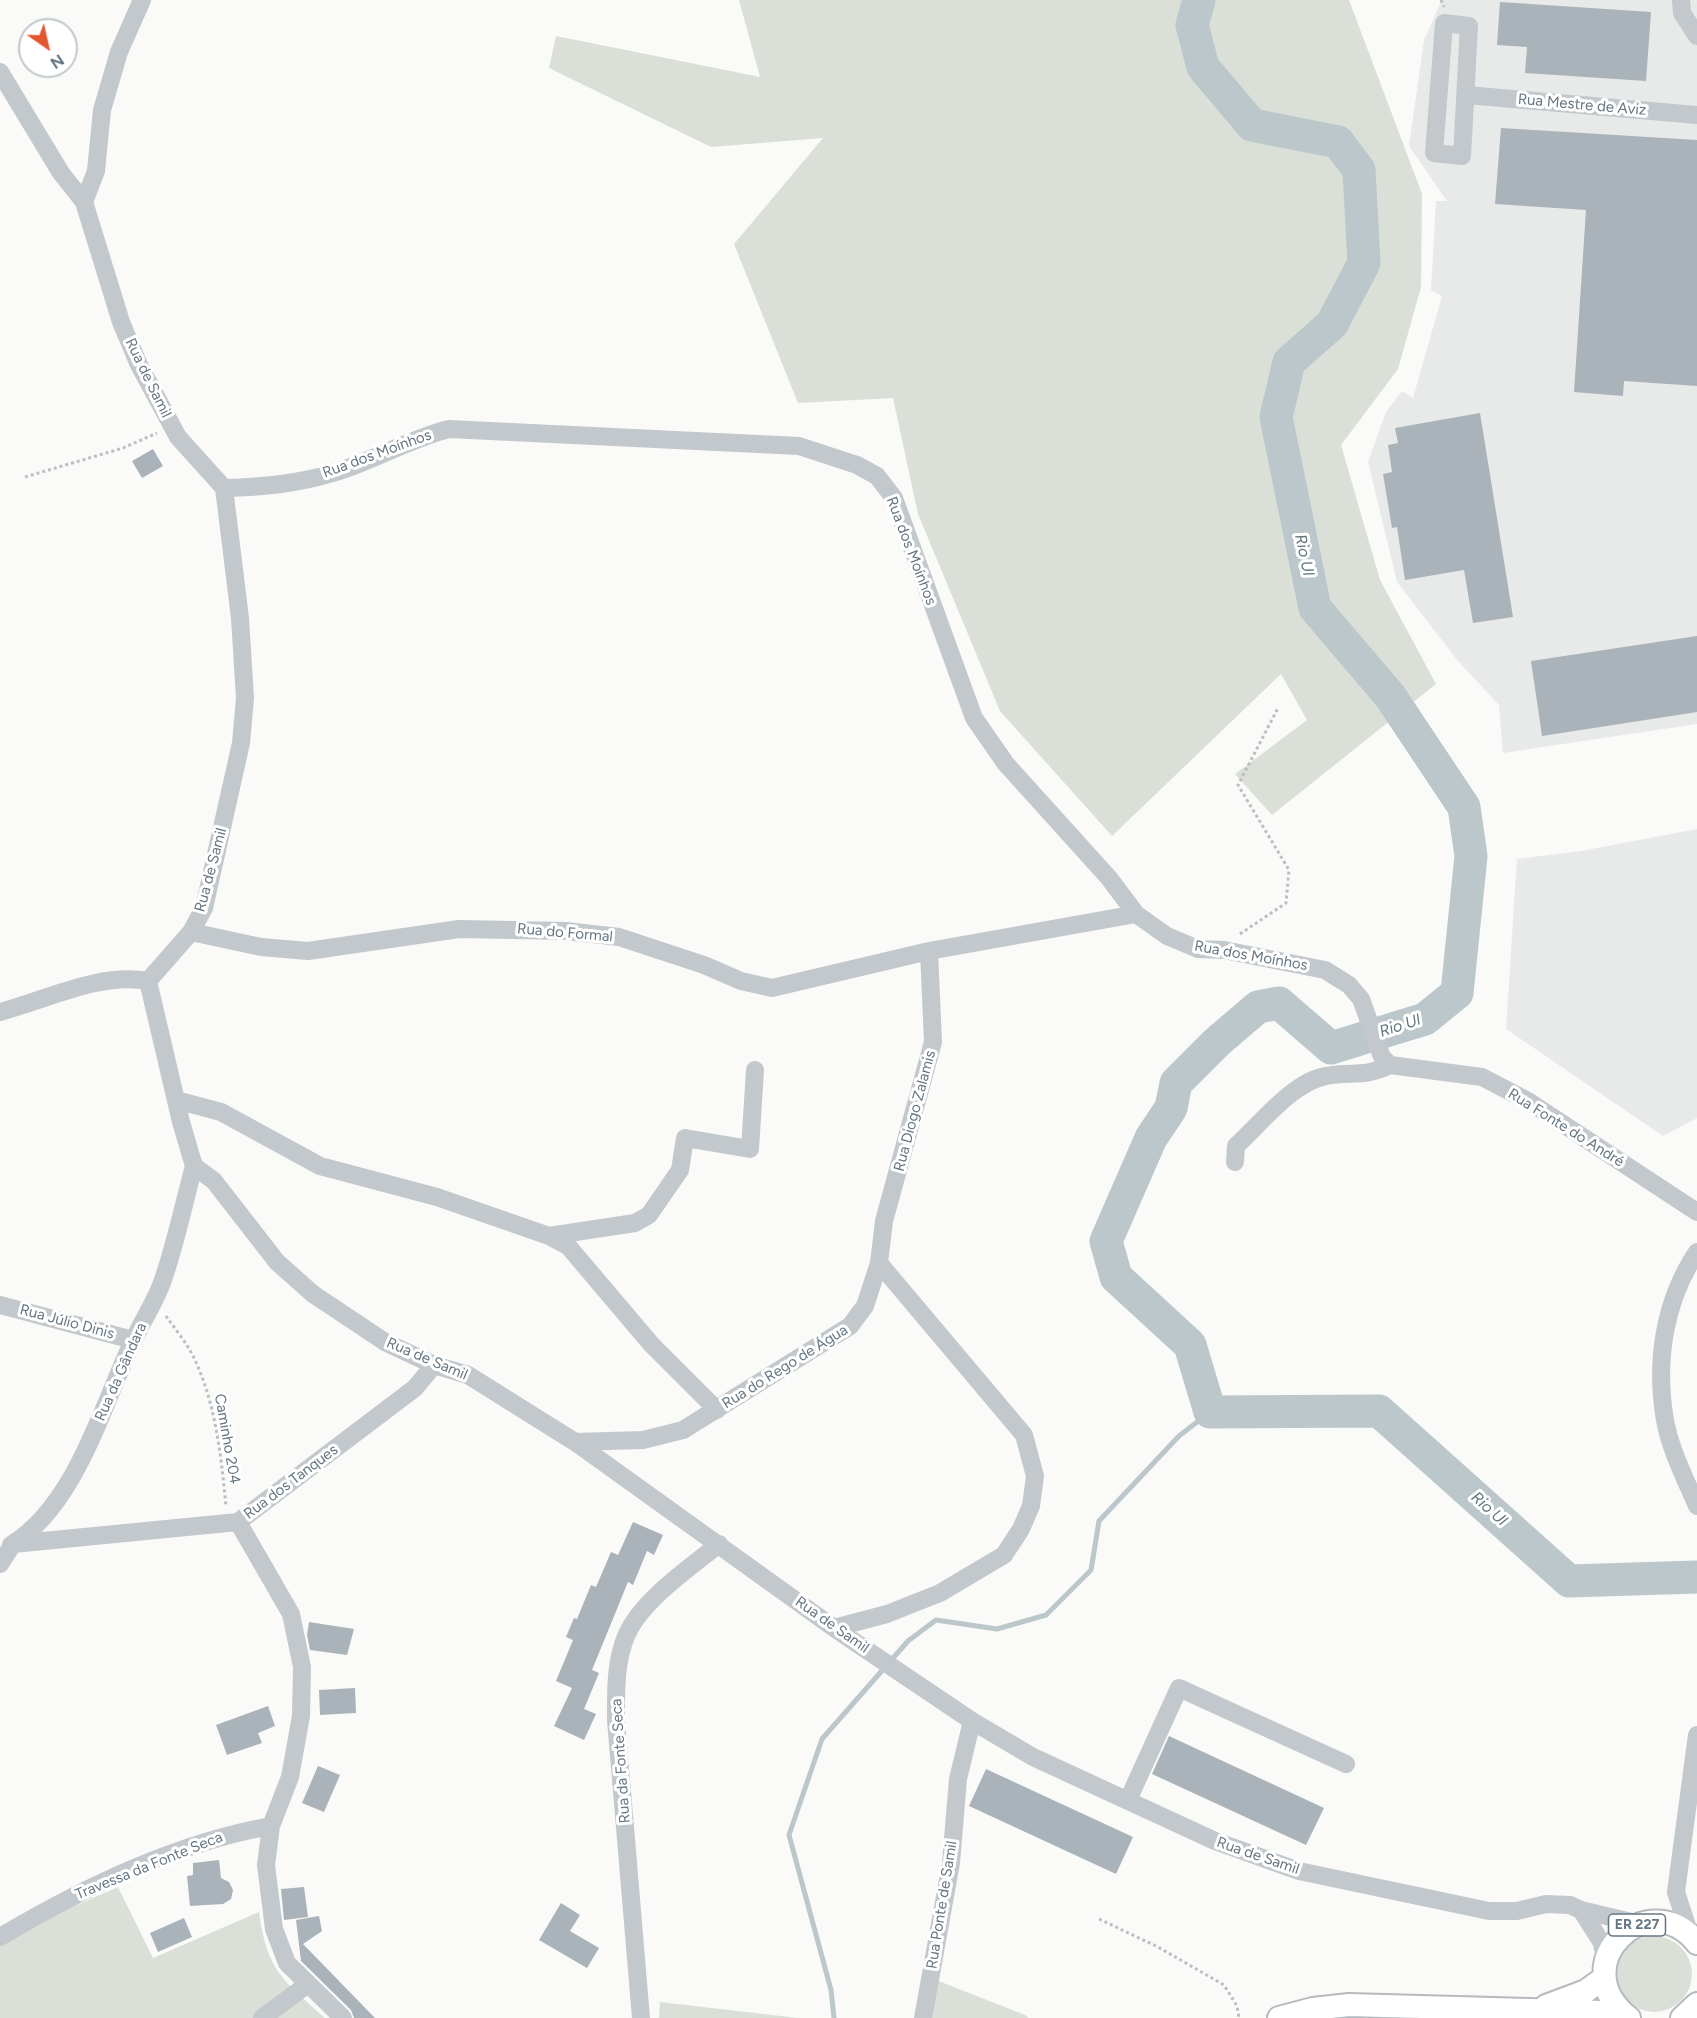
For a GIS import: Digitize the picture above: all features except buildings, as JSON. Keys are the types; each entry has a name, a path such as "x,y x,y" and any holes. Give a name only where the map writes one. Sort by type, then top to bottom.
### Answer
{"main road":[{"name":"ER 227","path":"1536,2010 1586,1991 1604,1969 1612,1945 1624,1932 1644,1923 1663,1922 1678,1927 1694,1939"},
{"name":"ER 227","path":"1604,1969 1608,1995 1617,2009 1628,2018"},
{"path":"1682,2018 1697,2004"},
{"name":"ER 227","path":"1279,2018 1313,2009 1349,2005 1601,2012 1628,2018"}],"street":[{"path":"84,202 96,171 102,110 119,52 142,0"},
{"path":"1682,6 1697,36"},
{"path":"1444,23 1469,26 1467,95 1462,156 1434,153 1444,23"},
{"path":"0,72 61,173 84,202"},
{"name":"Rua Mestre de Aviz","path":"1467,95 1697,116"},
{"name":"Rua de Samil","path":"84,202 121,322 139,365 177,437 224,488 240,618 245,698 241,743 204,908 191,932 148,981"},
{"name":"Rua dos Moínhos","path":"224,488 276,487 335,473 420,436 449,429 799,446 857,465 877,476 894,498 974,718 1006,764 1109,878 1136,914 1167,936 1198,949 1224,950 1325,970 1349,986 1361,999 1382,1057 1390,1065"},
{"path":"929,951 1136,914"},
{"name":"Rua do Formal","path":"191,932 261,947 308,951 459,929 566,931 619,937 704,965 741,981 772,988 929,951"},
{"name":"Rua Diogo Zalamis","path":"879,1263 884,1221 933,1042 929,951"},
{"path":"0,1012 100,982 132,978 148,981 194,1166"},
{"name":"Rua Fonte do André","path":"1235,1162 1236,1146 1302,1084 1326,1076 1372,1074 1390,1065 1482,1077 1528,1101 1697,1212"},
{"path":"549,1236 634,1223 649,1215 680,1170 684,1138 750,1149 755,1070"},
{"name":"Rua do Rego de Água","path":"176,1100 221,1112 266,1139 320,1166 437,1197 549,1236 568,1246 651,1344 717,1410 850,1326 865,1306 879,1263"},
{"name":"Rua de Samil","path":"194,1166 214,1181 277,1262 313,1294 385,1342 435,1365 468,1375 575,1442 834,1629 909,1676 972,1720 1033,1757 1215,1841 1299,1871 1489,1911 1517,1911 1546,1904 1570,1905 1581,1910 1644,1923"},
{"name":"Rua da Gândara","path":"0,1564 6,1546 38,1522 66,1485 96,1428 133,1340 164,1278 194,1166"},
{"path":"1697,1252 1680,1285 1668,1317 1662,1347 1660,1382 1665,1422 1697,1506"},
{"path":"834,1629 887,1614 940,1593 1004,1554 1021,1529 1030,1506 1035,1476 1024,1435 879,1263"},
{"name":"Rua Júlio Dinis","path":"0,1305 133,1340"},
{"name":"Rua dos Tanques","path":"6,1546 233,1523 415,1388 435,1365"},
{"path":"575,1442 643,1440 683,1430 717,1410"},
{"path":"233,1523 291,1614 302,1667 301,1716 290,1777 271,1826 266,1865 274,1929 287,1963 343,2018"},
{"name":"Rua da Fonte Seca","path":"641,2018 616,1720 616,1672 628,1633 651,1603 719,1544"},
{"path":"1128,1800 1179,1688 1346,1764"},
{"name":"Rua Ponte de Samil","path":"923,2018 951,1863 958,1779 972,1720"},
{"path":"1644,1923 1665,1909 1676,1892 1697,1735"},
{"name":"Travessa da Fonte Seca","path":"0,1937 94,1885 226,1834 271,1826"},
{"path":"1676,1892 1694,1939"},
{"path":"1581,1910 1602,1943 1604,1969"},
{"path":"262,2018 308,1984"}],"path":[{"path":"25,477 123,448 172,426"},
{"path":"1224,950 1229,941 1287,903 1289,870 1238,785 1278,708"},
{"name":"Caminho 204","path":"155,1299 194,1357 209,1395 233,1523"},
{"path":"1099,1919 1158,1947 1224,1984 1237,2006 1239,2018"}],"shaded area":[{"path":"739,0 1349,0 1422,194 1421,287 1398,369 1341,445 1380,580 1436,684 1272,815 1235,774 1307,720 1281,674 1112,836 1000,711 918,514 893,398 798,403 734,244 823,138 711,147 549,68 556,36 760,77"},
{"path":"1442,0 1697,0 1697,724 1503,753 1499,705 1458,661 1397,582 1368,462 1386,412 1402,391 1413,398 1442,296 1431,290 1436,201 1447,201 1409,146 1424,40"},
{"path":"1697,829 1697,1118 1663,1136 1506,1029 1517,859 1581,851"},
{"path":"118,1887 153,1958 259,1912 267,1948 279,1973 325,2018 0,2018 0,1946 66,1910"},
{"path":"1654,1936 1669,1939 1681,1947 1689,1959 1692,1974 1689,1989 1681,2001 1669,2009 1654,2012 1639,2009 1627,2001 1619,1989 1616,1974 1619,1959 1627,1947 1639,1939"},
{"path":"936,1980 1025,2015 1029,2018 928,2018"},
{"path":"660,2002 798,2018 659,2018"}],"waterway":[{"name":"Rio Ul","path":"1199,0 1192,25 1203,67 1252,125 1338,142 1359,170 1364,263 1332,324 1289,362 1276,417 1315,608 1390,696 1464,807 1471,856 1457,993 1425,1019 1331,1048 1279,1003 1258,1007 1217,1042 1176,1083 1171,1108 1151,1138 1106,1241 1116,1277 1190,1345 1210,1412 1379,1411 1569,1581 1697,1577"},
{"path":"834,2018 831,1990 789,1835 822,1739 908,1641 936,1620 997,1629 1046,1615 1091,1570 1099,1521 1179,1436 1210,1412"}]}
